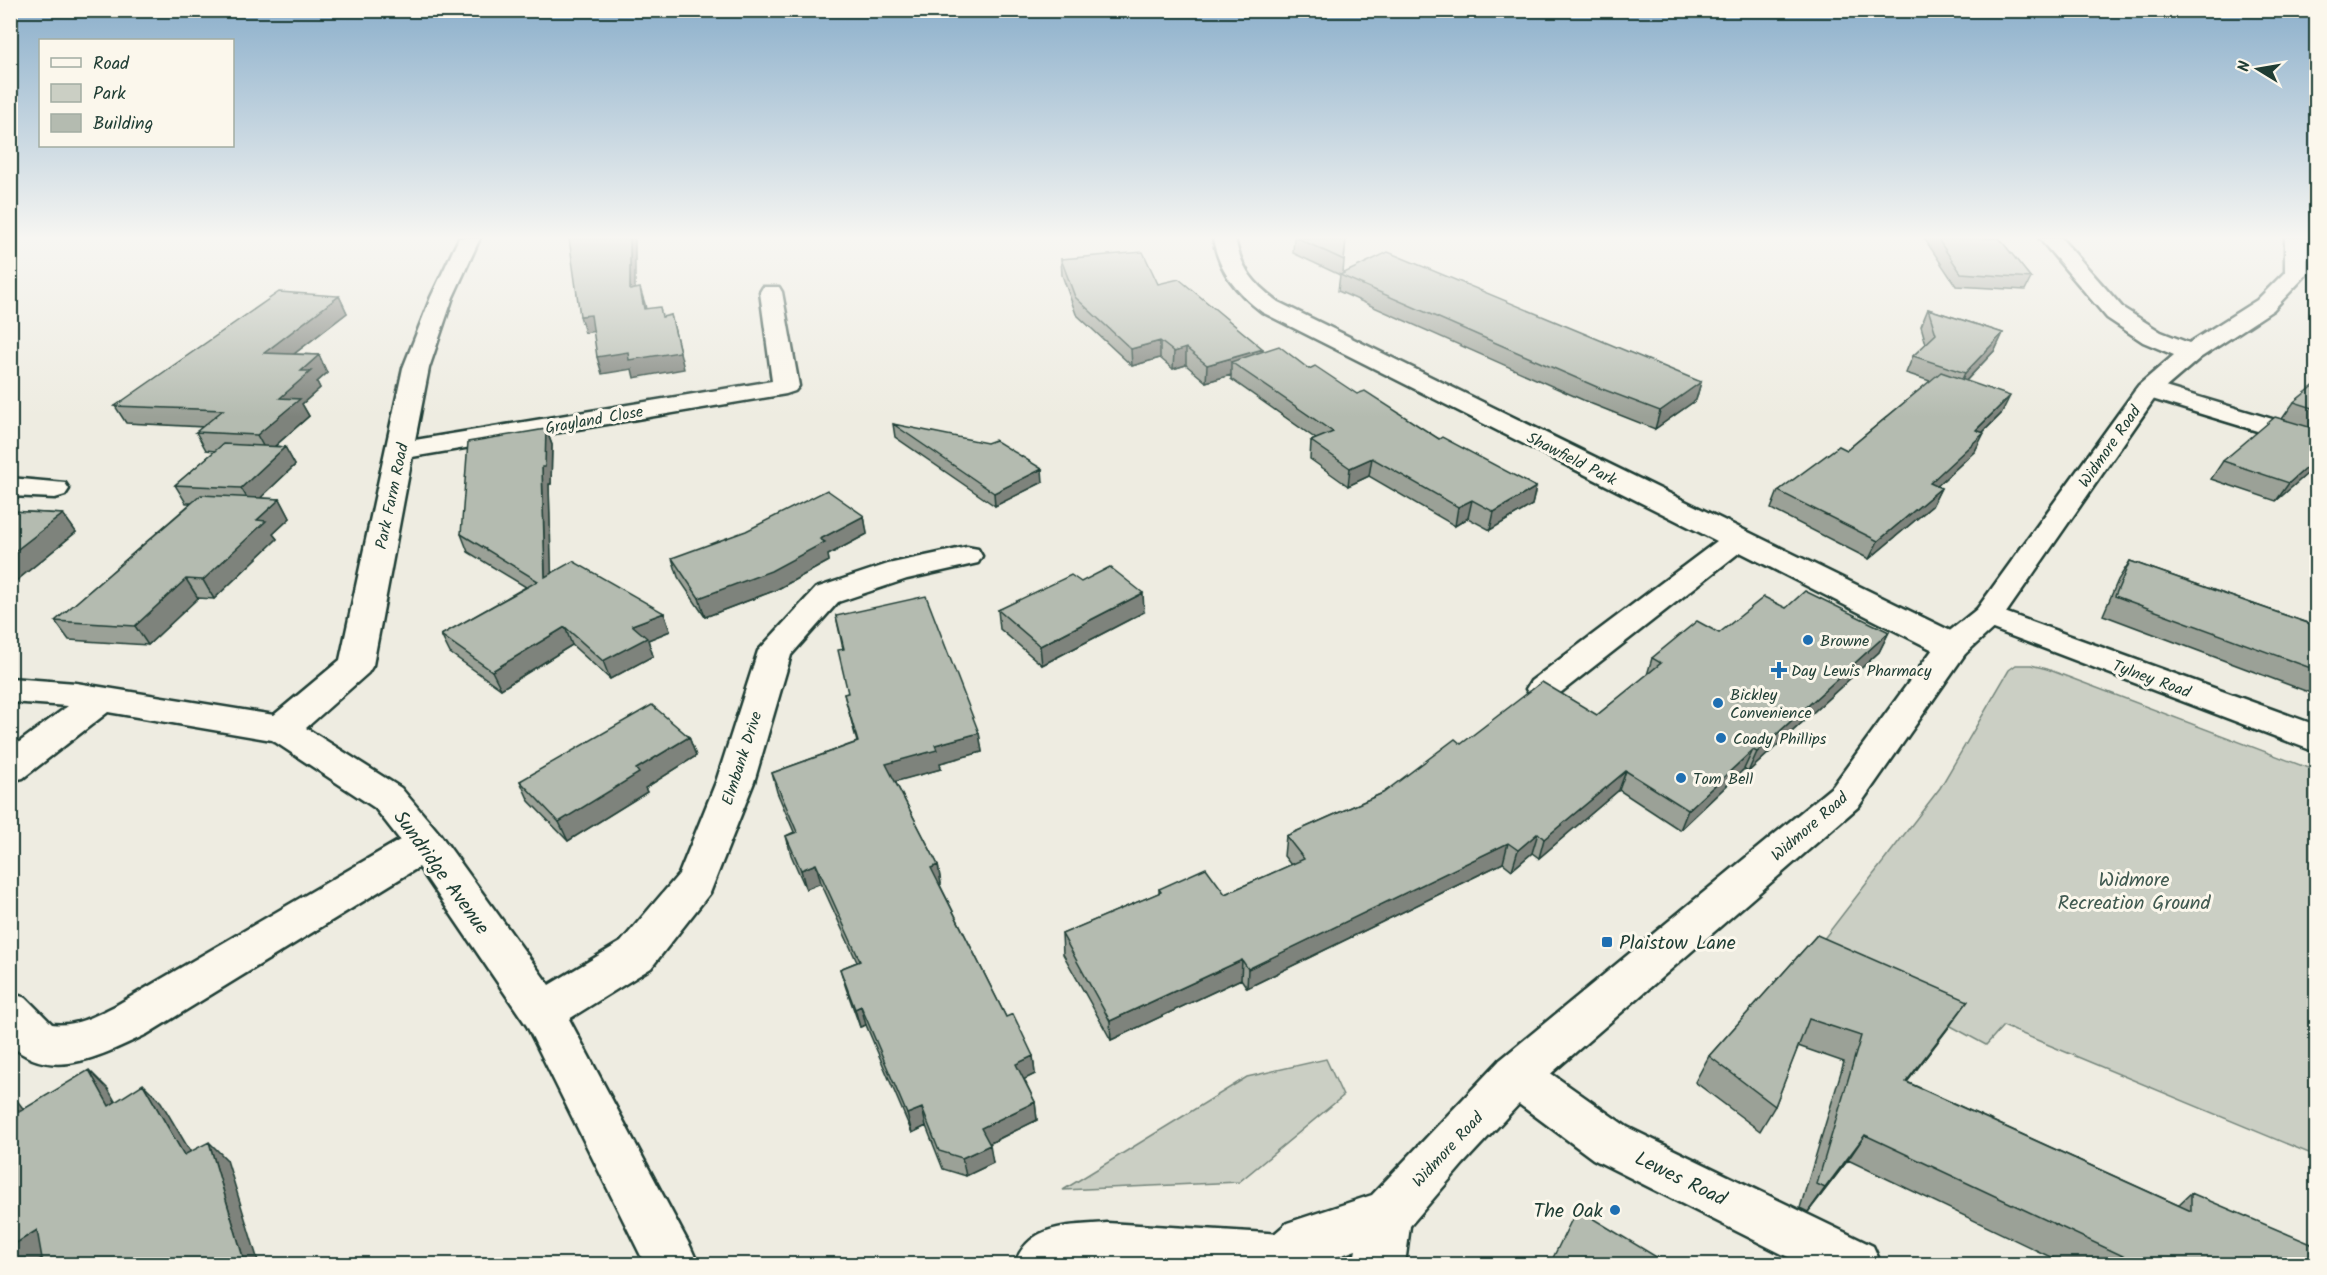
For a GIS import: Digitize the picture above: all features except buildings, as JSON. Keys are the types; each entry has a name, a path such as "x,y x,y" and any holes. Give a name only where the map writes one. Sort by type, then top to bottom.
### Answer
{"street":[{"name":"Park Farm Road","path":"281,729 356,665 416,368 442,298"},
{"name":"Grayland Close","path":"401,451 786,386 772,298"},
{"name":"Shawfield Park","path":"1258,298 1270,307 1953,646"},
{"path":"2102,298 2115,312 2152,337 2191,353"},
{"name":"Widmore Road","path":"1387,1215 1516,1074 1846,796 1953,646 1988,616 2148,390 2191,353 2265,305 2272,298"},
{"path":"2148,390 2316,441"},
{"path":"10,487 55,489"},
{"path":"1543,689 1737,540"},
{"name":"Elmbank Drive","path":"543,1012 636,955 696,882 735,782 775,651 827,595 899,571 968,556"},
{"name":"Tylney Road","path":"1988,616 2316,739"},
{"name":"Sundridge Avenue","path":"10,690 102,699 281,729 387,798 426,844 543,1012 672,1264"},
{"path":"10,768 102,699"},
{"path":"10,1012 28,1032 45,1043 62,1045 103,1032 131,1020 426,844"},
{"name":"Lewes Road","path":"1516,1074 1610,1143 1855,1264"},
{"path":"1041,1264 1058,1252 1107,1249 1280,1262 1305,1241 1387,1215 1378,1264"}],"green space":[{"name":"Widmore Recreation Ground","path":"2016,665 2031,665 2047,669 2316,771 2316,1156 2003,1026 1986,1045 1949,1025 1797,957 1823,940 1940,788 2009,670"},
{"path":"1326,1059 1343,1096 1239,1182 1063,1190 1247,1077"}],"place":[{"name":"Browne","path":"1808,640"},
{"name":"Day Lewis Pharmacy","path":"1779,670"},
{"name":"Bickley Convenience","path":"1718,703"},
{"name":"Coady Phillips","path":"1721,738"},
{"name":"Tom Bell","path":"1681,778"},
{"name":"Plaistow Lane","path":"1607,942"},
{"name":"The Oak","path":"1615,1210"}]}
